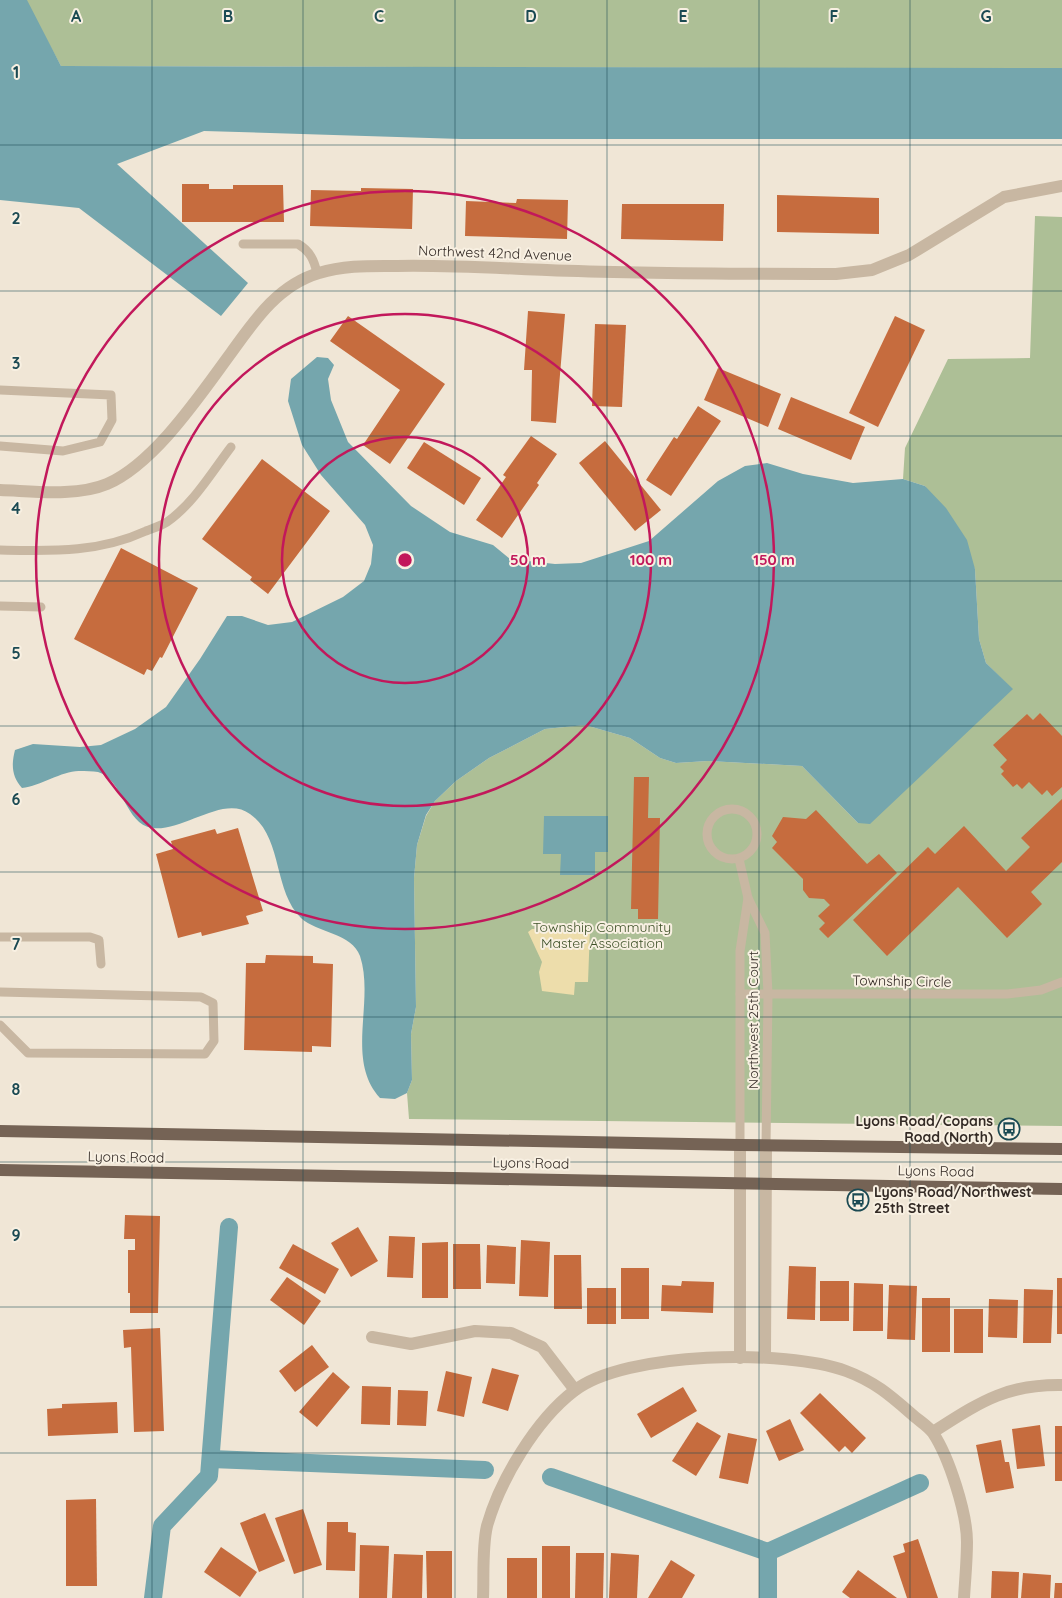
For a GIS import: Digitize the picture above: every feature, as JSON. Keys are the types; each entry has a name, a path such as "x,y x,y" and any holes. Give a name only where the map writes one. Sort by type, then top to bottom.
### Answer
{"main road":[{"name":"Lyons Road","path":"0,1132 766,1146 1062,1149"},
{"name":"Lyons Road","path":"0,1170 1062,1189"}],"street":[{"name":"Northwest 42nd Avenue","path":"0,490 67,492 105,485 137,467 164,438 210,381 257,316 284,290 317,273 355,266 436,265 594,272 836,274 872,270 909,255 1004,197 1062,186"},
{"path":"740,1145 740,1358"},
{"path":"765,1357 766,1146"},
{"path":"372,1337 411,1344 475,1331 511,1332 542,1347 575,1390"},
{"path":"483,1598 487,1528 509,1470 536,1430 575,1390 611,1373 642,1364 765,1357 795,1360 845,1370 879,1386 933,1432 956,1484 968,1540 964,1598"},
{"path":"933,1432 968,1410 1007,1391 1037,1385 1062,1386"}],"lane":[{"path":"243,244 298,244 306,248 313,258 317,273"},
{"path":"0,390 111,395 112,420 100,442 63,451 0,446"},
{"path":"0,550 52,552 122,542 167,522 194,496 231,447"},
{"path":"0,606 41,607"},
{"path":"735,809 745,812 752,818 757,828 758,838 754,847 748,855 739,859 729,860 720,857 712,850 707,841 706,831 710,822 716,814 726,810 735,809"},
{"name":"Northwest 25th Court","path":"739,859 748,898 765,933 768,994 766,1146"},
{"name":"Northwest 25th Court","path":"740,1145 740,952 748,898"},
{"path":"0,937 90,937 99,940 102,944 101,964"},
{"name":"Township Circle","path":"740,994 1007,994 1042,990 1062,982"},
{"path":"0,992 201,997 213,1004 214,1041 205,1054 28,1053 0,1025"}],"green space":[{"path":"25,0 1062,0 1062,69 61,66"},
{"name":"Township Community Master Association","path":"1035,216 1062,217 1062,1126 409,1119 407,1093 412,1080 411,1034 416,1007 414,878 417,845 426,816 435,801 456,781 489,758 545,729 585,725 630,738 660,758 676,763 708,761 802,766 858,823 1012,689 986,663 979,639 975,569 925,486 903,479 905,448 948,359 1030,358"}],"sand":[{"path":"532,929 590,929 588,982 575,982 574,995 542,991 539,972 542,962 528,932"}],"water":[{"path":"0,0 27,0 61,66 1062,68 1062,139 461,139 204,131 117,164 248,283 221,316 79,208 0,200"},
{"path":"317,357 328,358 334,365 328,379 331,400 348,442 411,506 450,532 493,545 510,559 555,564 581,563 649,541 718,481 745,466 767,463 803,474 853,483 903,479 925,486 946,508 967,540 975,569 979,639 986,663 1013,689 870,824 858,823 802,766 708,761 676,763 660,758 630,738 585,725 545,729 489,758 456,781 435,801 426,815 417,845 414,878 416,1007 411,1034 412,1080 407,1093 395,1099 380,1098 370,1083 364,1066 362,1030 365,992 364,973 360,956 350,942 308,923 292,907 286,894 268,836 261,824 250,814 240,809 228,808 177,825 152,828 143,825 136,819 113,783 106,776 98,772 73,771 22,788 16,780 13,766 15,750 33,744 80,747 101,745 135,729 166,707 200,659 227,616 242,616 268,625 292,622 343,597 364,581 371,564 373,545 365,525 321,475 302,445 288,401 291,379"},
{"path":"544,816 608,816 608,852 595,852 595,875 560,875 561,854 543,854"}],"building":[{"path":"182,184 209,184 209,189 233,189 233,185 283,185 284,222 182,222"},
{"path":"361,188 413,189 412,229 310,226 311,190 361,191"},
{"path":"777,195 879,198 879,234 777,232"},
{"path":"517,199 568,200 567,239 465,236 466,201 516,203"},
{"path":"622,204 724,204 723,241 621,239"},
{"path":"528,311 565,314 556,423 531,421 532,370 524,370"},
{"path":"348,316 445,384 390,464 363,445 400,390 330,341"},
{"path":"895,316 925,330 878,427 849,413"},
{"path":"595,324 626,325 622,407 592,406"},
{"path":"718,368 781,394 768,427 704,400"},
{"path":"791,397 865,427 851,460 778,429"},
{"path":"698,406 721,421 671,496 646,480 674,437 677,439"},
{"path":"531,436 557,454 537,483 539,485 502,538 476,520 506,477 503,475"},
{"path":"605,441 661,510 635,531 579,463"},
{"path":"424,442 481,478 464,505 407,468"},
{"path":"262,459 330,511 268,594 250,580 252,577 202,539"},
{"path":"121,548 198,588 162,658 160,657 152,671 147,669 144,675 74,639"},
{"path":"1040,713 1062,736 1062,787 1052,796 1047,790 1042,795 1029,782 1022,789 1017,784 1013,787 1001,774 1004,771 1000,767 1007,760 993,745 1027,714 1033,720"},
{"path":"634,777 649,777 648,818 660,818 658,919 638,919 638,909 631,909"},
{"path":"1062,799 1062,862 1031,892 1042,904 1007,938 958,887 887,956 853,920 928,847 935,854 964,826 1006,871 1030,847 1021,838"},
{"path":"816,810 867,864 879,854 897,873 828,938 819,929 825,923 818,916 830,905 824,899 809,898 803,890 803,879 772,848 777,842 772,836 783,817 806,819"},
{"path":"238,828 263,911 246,916 249,924 202,936 201,932 178,938 156,854 173,849 171,841 215,829 217,834"},
{"path":"266,955 313,956 313,963 333,964 331,1047 312,1046 312,1052 244,1050 246,963 265,963"},
{"path":"125,1215 160,1216 158,1313 130,1313 128,1250 135,1250 135,1239 124,1239"},
{"path":"358,1227 378,1261 351,1277 331,1243"},
{"path":"389,1236 415,1237 413,1278 387,1277"},
{"path":"521,1240 550,1242 548,1297 519,1296"},
{"path":"448,1242 448,1298 422,1298 422,1243"},
{"path":"293,1244 339,1269 325,1294 279,1268"},
{"path":"453,1244 480,1244 481,1289 453,1289"},
{"path":"487,1245 516,1247 515,1284 486,1283"},
{"path":"554,1255 581,1255 582,1309 554,1309"},
{"path":"789,1266 816,1267 815,1320 787,1319"},
{"path":"621,1268 649,1268 649,1319 621,1319"},
{"path":"287,1277 321,1301 304,1325 270,1300"},
{"path":"1057,1278 1062,1278 1062,1334 1057,1334"},
{"path":"682,1281 714,1282 713,1313 661,1311 662,1285 681,1286"},
{"path":"820,1281 849,1281 849,1321 820,1321"},
{"path":"854,1283 883,1284 883,1331 853,1331"},
{"path":"889,1285 917,1286 915,1340 887,1339"},
{"path":"587,1288 616,1288 616,1324 587,1324"},
{"path":"1024,1289 1053,1290 1051,1343 1023,1343"},
{"path":"922,1298 950,1298 950,1352 922,1352"},
{"path":"989,1299 1018,1300 1017,1338 988,1337"},
{"path":"954,1309 983,1309 983,1353 954,1353"},
{"path":"160,1328 164,1431 134,1432 131,1347 124,1348 123,1330"},
{"path":"312,1345 329,1367 295,1392 279,1371"},
{"path":"492,1368 519,1375 508,1411 482,1403"},
{"path":"446,1371 472,1377 464,1417 437,1411"},
{"path":"333,1372 350,1387 317,1427 299,1412"},
{"path":"362,1386 391,1387 390,1425 361,1424"},
{"path":"683,1387 697,1411 651,1438 637,1414"},
{"path":"398,1390 428,1391 426,1426 397,1425"},
{"path":"820,1393 866,1438 852,1453 845,1446 839,1452 800,1413"},
{"path":"117,1402 118,1433 48,1436 47,1409 62,1408 62,1404"},
{"path":"790,1419 804,1450 779,1461 766,1431"},
{"path":"697,1422 721,1436 696,1476 672,1461"},
{"path":"1040,1425 1045,1466 1017,1469 1012,1429"},
{"path":"1055,1426 1062,1426 1062,1481 1055,1481"},
{"path":"728,1433 757,1439 748,1484 719,1478"},
{"path":"1001,1440 1005,1462 1009,1462 1014,1488 986,1493 976,1445"},
{"path":"96,1499 97,1586 66,1586 66,1500"},
{"path":"303,1509 322,1565 294,1574 275,1518"},
{"path":"265,1513 285,1561 259,1572 240,1523"},
{"path":"327,1522 348,1522 348,1532 356,1533 355,1571 326,1570"},
{"path":"918,1539 938,1598 907,1598 893,1556 905,1552 903,1544"},
{"path":"360,1545 389,1546 387,1598 359,1598"},
{"path":"542,1546 570,1546 570,1598 542,1598"},
{"path":"221,1547 257,1572 240,1597 204,1572"},
{"path":"426,1551 452,1551 452,1598 427,1598"},
{"path":"576,1553 604,1553 603,1598 575,1598"},
{"path":"611,1553 639,1555 637,1598 609,1598"},
{"path":"394,1554 423,1555 422,1598 392,1598"},
{"path":"507,1558 537,1558 537,1598 507,1598"},
{"path":"671,1560 695,1575 682,1598 648,1598"},
{"path":"858,1570 897,1598 850,1598 842,1592"},
{"path":"992,1571 1019,1572 1018,1598 991,1598"},
{"path":"1023,1573 1051,1575 1050,1598 1021,1598"},
{"path":"1055,1583 1062,1583 1062,1598 1054,1598"}],"waterway":[{"path":"153,1598 162,1526 209,1476 229,1227"},
{"path":"211,1459 485,1470"},
{"path":"551,1477 768,1552"},
{"path":"768,1598 768,1552 920,1483"}],"place":[{"name":"Lyons Road/Copans Road (North)","path":"1009,1129"},
{"name":"Lyons Road/Northwest 25th Street","path":"858,1200"}]}
